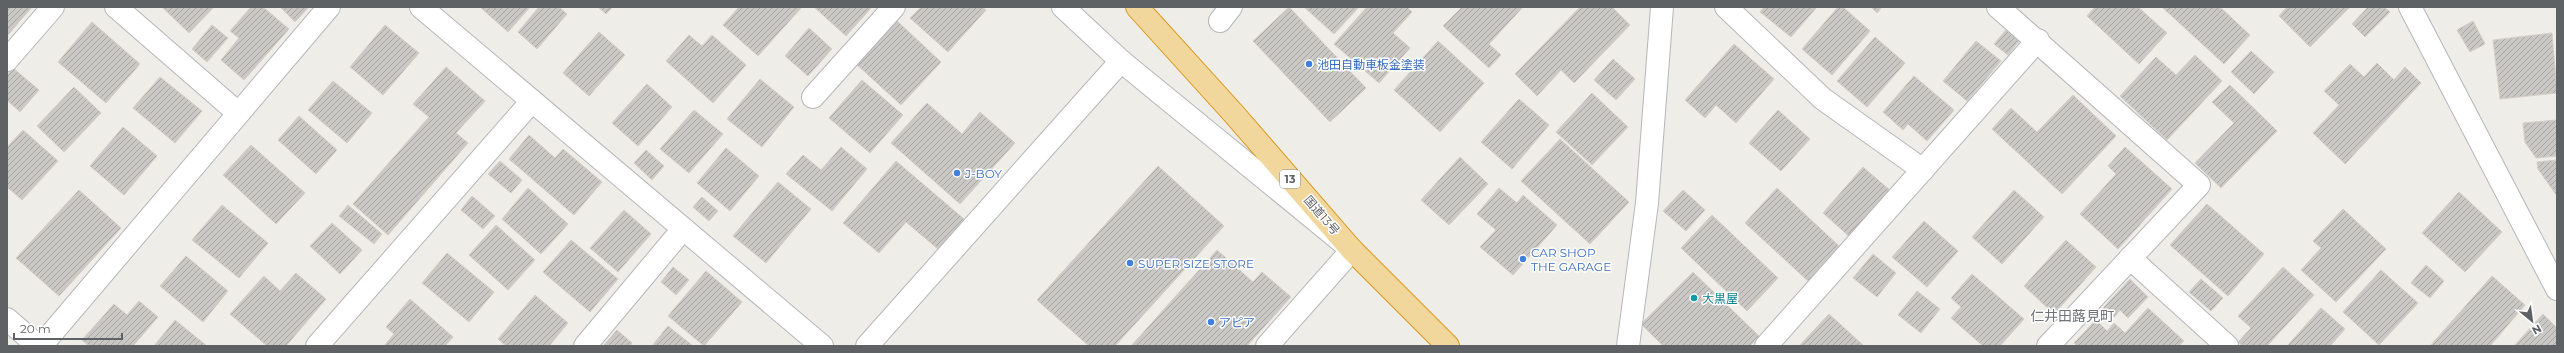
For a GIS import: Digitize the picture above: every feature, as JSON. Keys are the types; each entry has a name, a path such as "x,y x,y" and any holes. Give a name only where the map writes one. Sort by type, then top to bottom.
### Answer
{"highway":[{"name":"国道13号","path":"1137,7 1234,114 1352,250 1448,346"}],"street":[{"path":"7,60 53,7"},
{"path":"116,7 238,113"},
{"path":"7,319 39,346 329,7"},
{"path":"421,7 822,346"},
{"path":"813,97 894,7"},
{"path":"1063,7 1121,60 1352,250 1267,346"},
{"path":"1628,346 1647,203 1662,7"},
{"path":"1726,7 1823,99 1923,170"},
{"path":"1998,7 2038,40 2199,185 2048,346"},
{"path":"2410,7 2554,280"},
{"path":"1766,346 2038,40"},
{"path":"867,346 1121,60"},
{"path":"317,346 532,101"},
{"path":"585,346 683,229"},
{"path":"2130,258 2227,346"}],"building":[{"path":"7,7 32,7 7,36"},
{"path":"214,7 189,33 163,8"},
{"path":"251,7 263,7 289,29 244,80 221,60 239,38 230,31"},
{"path":"280,7 309,7 295,22"},
{"path":"480,7 530,7 508,32"},
{"path":"539,7 559,7 567,14 537,49 518,32"},
{"path":"598,7 613,7 606,14"},
{"path":"739,7 802,7 758,56 723,25"},
{"path":"814,7 872,7 846,36"},
{"path":"921,7 982,7 986,10 948,52 910,18"},
{"name":"池田自動車板金塗装","path":"1289,7 1366,88 1330,122 1253,41"},
{"path":"1304,7 1359,7 1334,34"},
{"path":"1367,7 1407,7 1412,12 1393,33 1410,48 1379,83 1334,44"},
{"path":"1462,7 1523,7 1489,44 1501,55 1489,68 1443,26"},
{"path":"1580,7 1612,7 1630,25 1574,83 1561,70 1537,96 1515,74"},
{"path":"1764,7 1817,7 1791,37 1760,12"},
{"path":"1838,7 1843,7 1870,31 1832,75 1802,49"},
{"path":"1871,7 1882,7 1877,13"},
{"path":"2095,7 2138,7 2167,33 2139,64 2087,16"},
{"path":"2220,7 2250,35 2224,64 2163,8"},
{"path":"2287,7 2350,7 2310,47 2279,16"},
{"path":"2368,7 2384,7 2390,12 2365,37 2352,24"},
{"path":"895,19 941,62 901,105 855,63"},
{"path":"2473,21 2485,44 2470,52 2457,30"},
{"path":"92,22 140,64 106,103 58,62"},
{"path":"212,25 228,38 207,62 192,49"},
{"path":"385,25 419,53 383,95 350,67"},
{"path":"809,28 832,49 808,76 785,56"},
{"path":"2006,30 2019,41 2008,55 1994,44"},
{"path":"599,32 625,55 589,96 563,73"},
{"path":"2552,33 2557,93 2500,99 2493,40"},
{"path":"689,35 702,46 712,35 746,65 713,103 666,61"},
{"path":"1875,37 1905,63 1867,107 1837,81"},
{"path":"1438,41 1484,83 1440,132 1394,90"},
{"path":"1976,41 2001,61 1967,101 1943,81"},
{"path":"1734,44 1774,79 1736,123 1716,105 1705,118 1685,100"},
{"path":"2251,51 2274,72 2254,94 2231,72"},
{"path":"2195,55 2222,81 2167,140 2120,96 2156,57 2176,75"},
{"path":"1613,59 1635,79 1616,100 1594,80"},
{"path":"2377,63 2394,80 2405,67 2421,83 2345,164 2313,133 2339,105 2324,91 2350,64 2364,77"},
{"path":"446,67 485,101 456,133 468,143 388,235 353,204 429,117 413,104"},
{"path":"13,68 39,90 20,112 7,100 7,75"},
{"path":"1914,76 1954,110 1927,141 1908,124 1903,130 1883,112"},
{"path":"160,77 202,111 175,143 133,108"},
{"path":"760,79 794,107 762,147 727,119"},
{"path":"862,80 903,115 870,153 829,118"},
{"path":"333,81 372,113 347,143 308,110"},
{"path":"647,84 672,107 638,146 612,123"},
{"path":"2230,85 2277,131 2221,188 2195,163 2234,123 2212,102"},
{"path":"74,87 101,113 64,152 37,126"},
{"path":"1592,93 1628,127 1592,165 1556,132"},
{"path":"2073,95 2116,136 2062,194 1992,129 2011,108 2037,132"},
{"path":"1519,99 1549,125 1512,169 1481,142"},
{"name":"J-BOY","path":"927,103 962,134 980,112 1015,143 960,204 891,143"},
{"path":"694,110 723,134 689,173 660,149"},
{"path":"1778,110 1810,139 1781,171 1749,143"},
{"path":"299,116 337,150 316,174 278,140"},
{"path":"2557,120 2557,156 2536,158 2525,142 2523,123"},
{"path":"123,127 157,156 124,195 90,166"},
{"path":"23,130 58,161 22,200 7,187 7,147"},
{"path":"529,135 555,158 563,149 602,182 574,215 509,159"},
{"path":"1560,139 1629,202 1590,244 1521,181"},
{"path":"251,145 305,193 276,224 223,175"},
{"path":"841,147 867,169 832,211 786,174 803,155 821,170"},
{"path":"2125,147 2172,189 2118,249 2080,214 2116,174 2108,166"},
{"path":"726,148 759,176 730,211 697,183"},
{"path":"646,150 664,166 652,180 634,163"},
{"path":"1460,157 1488,184 1449,225 1421,200"},
{"path":"2557,160 2557,196 2538,169 2537,162"},
{"path":"500,161 522,180 511,193 488,174"},
{"path":"896,161 964,219 938,249 906,222 879,253 843,223"},
{"name":"SUPER SIZE STORE","path":"1158,166 1224,226 1115,346 1089,346 1037,300"},
{"path":"1863,167 1892,192 1851,238 1823,213"},
{"path":"778,182 811,209 766,263 733,236"},
{"path":"528,188 568,224 541,254 502,219"},
{"path":"1499,188 1517,203 1523,195 1557,225 1513,275 1480,247 1496,230 1477,214"},
{"path":"1777,188 1839,246 1808,281 1745,223"},
{"path":"79,190 121,228 59,296 16,258"},
{"path":"1683,190 1705,210 1686,231 1663,211"},
{"path":"2014,190 2044,217 2002,264 1972,237"},
{"path":"2459,192 2502,232 2465,272 2422,233"},
{"path":"472,196 495,216 483,229 461,210"},
{"path":"702,197 718,211 709,221 693,207"},
{"path":"2207,204 2264,254 2228,296 2170,245"},
{"path":"222,205 268,243 239,278 192,240"},
{"path":"348,205 382,234 374,244 339,216"},
{"path":"2343,209 2386,249 2336,302 2301,270 2321,248 2313,241"},
{"path":"624,210 651,234 618,272 590,248"},
{"path":"1712,215 1778,278 1747,311 1681,248"},
{"path":"1924,221 1958,251 1927,287 1892,257"},
{"path":"332,223 362,250 340,274 310,246"},
{"path":"496,225 535,260 508,290 469,255"},
{"path":"571,240 618,279 590,312 543,272"},
{"path":"2066,240 2096,267 2054,314 2024,286"},
{"name":"アピア","path":"1217,250 1253,282 1262,272 1291,297 1247,346 1131,346"},
{"path":"447,253 494,292 469,322 422,283"},
{"path":"1873,254 1896,273 1877,297 1853,278"},
{"path":"186,256 228,291 203,322 160,286"},
{"path":"2426,265 2444,281 2430,298 2411,283"},
{"path":"673,267 689,280 676,295 661,282"},
{"path":"2283,267 2314,295 2267,346 2243,346 2238,342 2251,328 2238,316"},
{"path":"2381,270 2418,303 2379,345 2343,312"},
{"path":"706,271 742,302 704,346 668,316"},
{"name":"大黒屋","path":"1693,272 1759,336 1750,346 1663,346 1641,324"},
{"path":"296,273 326,299 286,346 267,346 230,314 264,276 280,291"},
{"path":"1972,274 2024,319 2000,346 1983,346 1951,318 1961,307 1951,298"},
{"path":"2492,276 2525,305 2490,346 2430,346"},
{"path":"2130,279 2148,297 2128,318 2120,310 2114,317 2103,308"},
{"path":"2201,279 2223,298 2211,311 2189,292"},
{"path":"1917,291 1940,309 1921,333 1898,315"},
{"path":"535,295 568,323 549,346 506,346 498,339"},
{"path":"410,299 453,337 445,346 384,346 394,334 386,327"},
{"path":"139,301 158,317 133,346 89,346 82,340 114,304 127,315"},
{"path":"2148,308 2184,341 2179,346 2077,346 2074,343 2096,320 2107,331 2114,323 2125,333"},
{"path":"2321,308 2345,329 2330,346 2287,346"},
{"path":"1829,314 1864,346 1799,346"},
{"path":"2543,314 2557,328 2557,346 2514,346"},
{"path":"175,320 207,346 154,346"},
{"path":"668,326 693,346 652,346"},
{"path":"617,330 632,343 630,346 604,345"}],"place":[{"name":"池田自動車板金塗装","path":"1309,64"},
{"name":"J-BOY","path":"957,173"},
{"name":"CAR SHOP THE GARAGE","path":"1523,259"},
{"name":"SUPER SIZE STORE","path":"1130,263"},
{"name":"大黒屋","path":"1694,298"},
{"name":"アピア","path":"1211,322"}],"district":[{"name":"仁井田蕗見町","path":"2072,316"}]}
